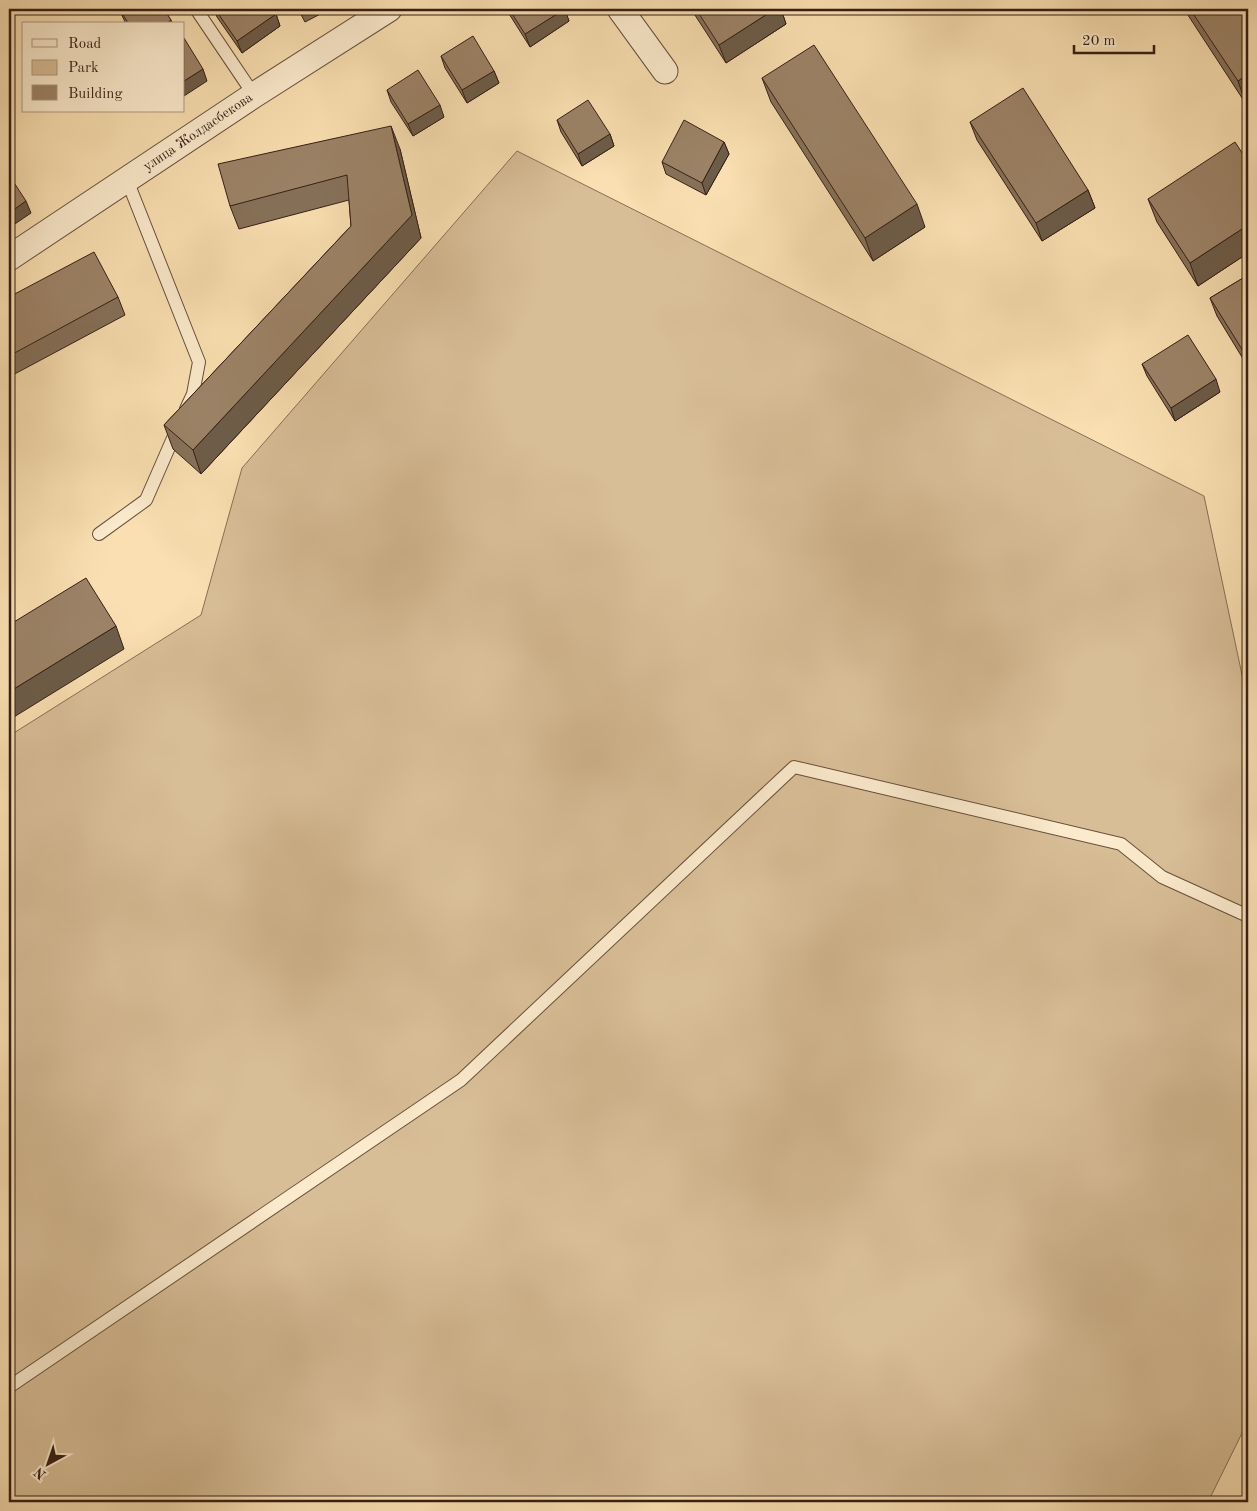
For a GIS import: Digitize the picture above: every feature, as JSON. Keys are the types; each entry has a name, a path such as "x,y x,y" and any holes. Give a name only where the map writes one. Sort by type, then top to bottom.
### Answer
{"street":[{"name":"улица Жолдасбекова","path":"9,258 254,95 389,9"},
{"path":"620,9 665,71"}],"lane":[{"path":"196,9 254,95"},
{"path":"99,534 146,500 193,394 199,362 126,180"},
{"path":"9,1388 461,1080 794,767 1121,844 1162,876 1248,916"}],"green space":[{"path":"517,151 1204,496 1248,703 1248,1421 1208,1502 9,1502 9,736 201,615 242,468"}],"building":[{"path":"119,9 164,9 171,20 168,22 128,22"},
{"path":"215,9 272,9 276,14 237,41"},
{"path":"509,9 565,9 525,34"},
{"path":"696,9 775,9 719,45"},
{"path":"1190,9 1248,9 1248,74 1238,81"},
{"path":"473,36 494,71 462,90 441,56"},
{"path":"185,40 203,69 185,80"},
{"path":"814,45 917,204 865,238 762,78"},
{"path":"418,70 440,105 408,124 387,90"},
{"path":"1023,88 1088,190 1036,223 970,122"},
{"path":"588,100 610,134 578,154 557,120"},
{"path":"684,120 724,142 702,183 662,162"},
{"path":"391,126 412,215 193,450 164,425 351,226 347,175 230,206 218,164"},
{"path":"1235,142 1248,162 1248,225 1190,263 1148,199"},
{"path":"9,175 26,201 9,213"},
{"path":"94,252 118,297 9,356 9,297"},
{"path":"1248,275 1248,359 1210,298"},
{"path":"1188,335 1216,379 1171,408 1142,364"},
{"path":"86,578 116,626 9,692 9,625"}]}
